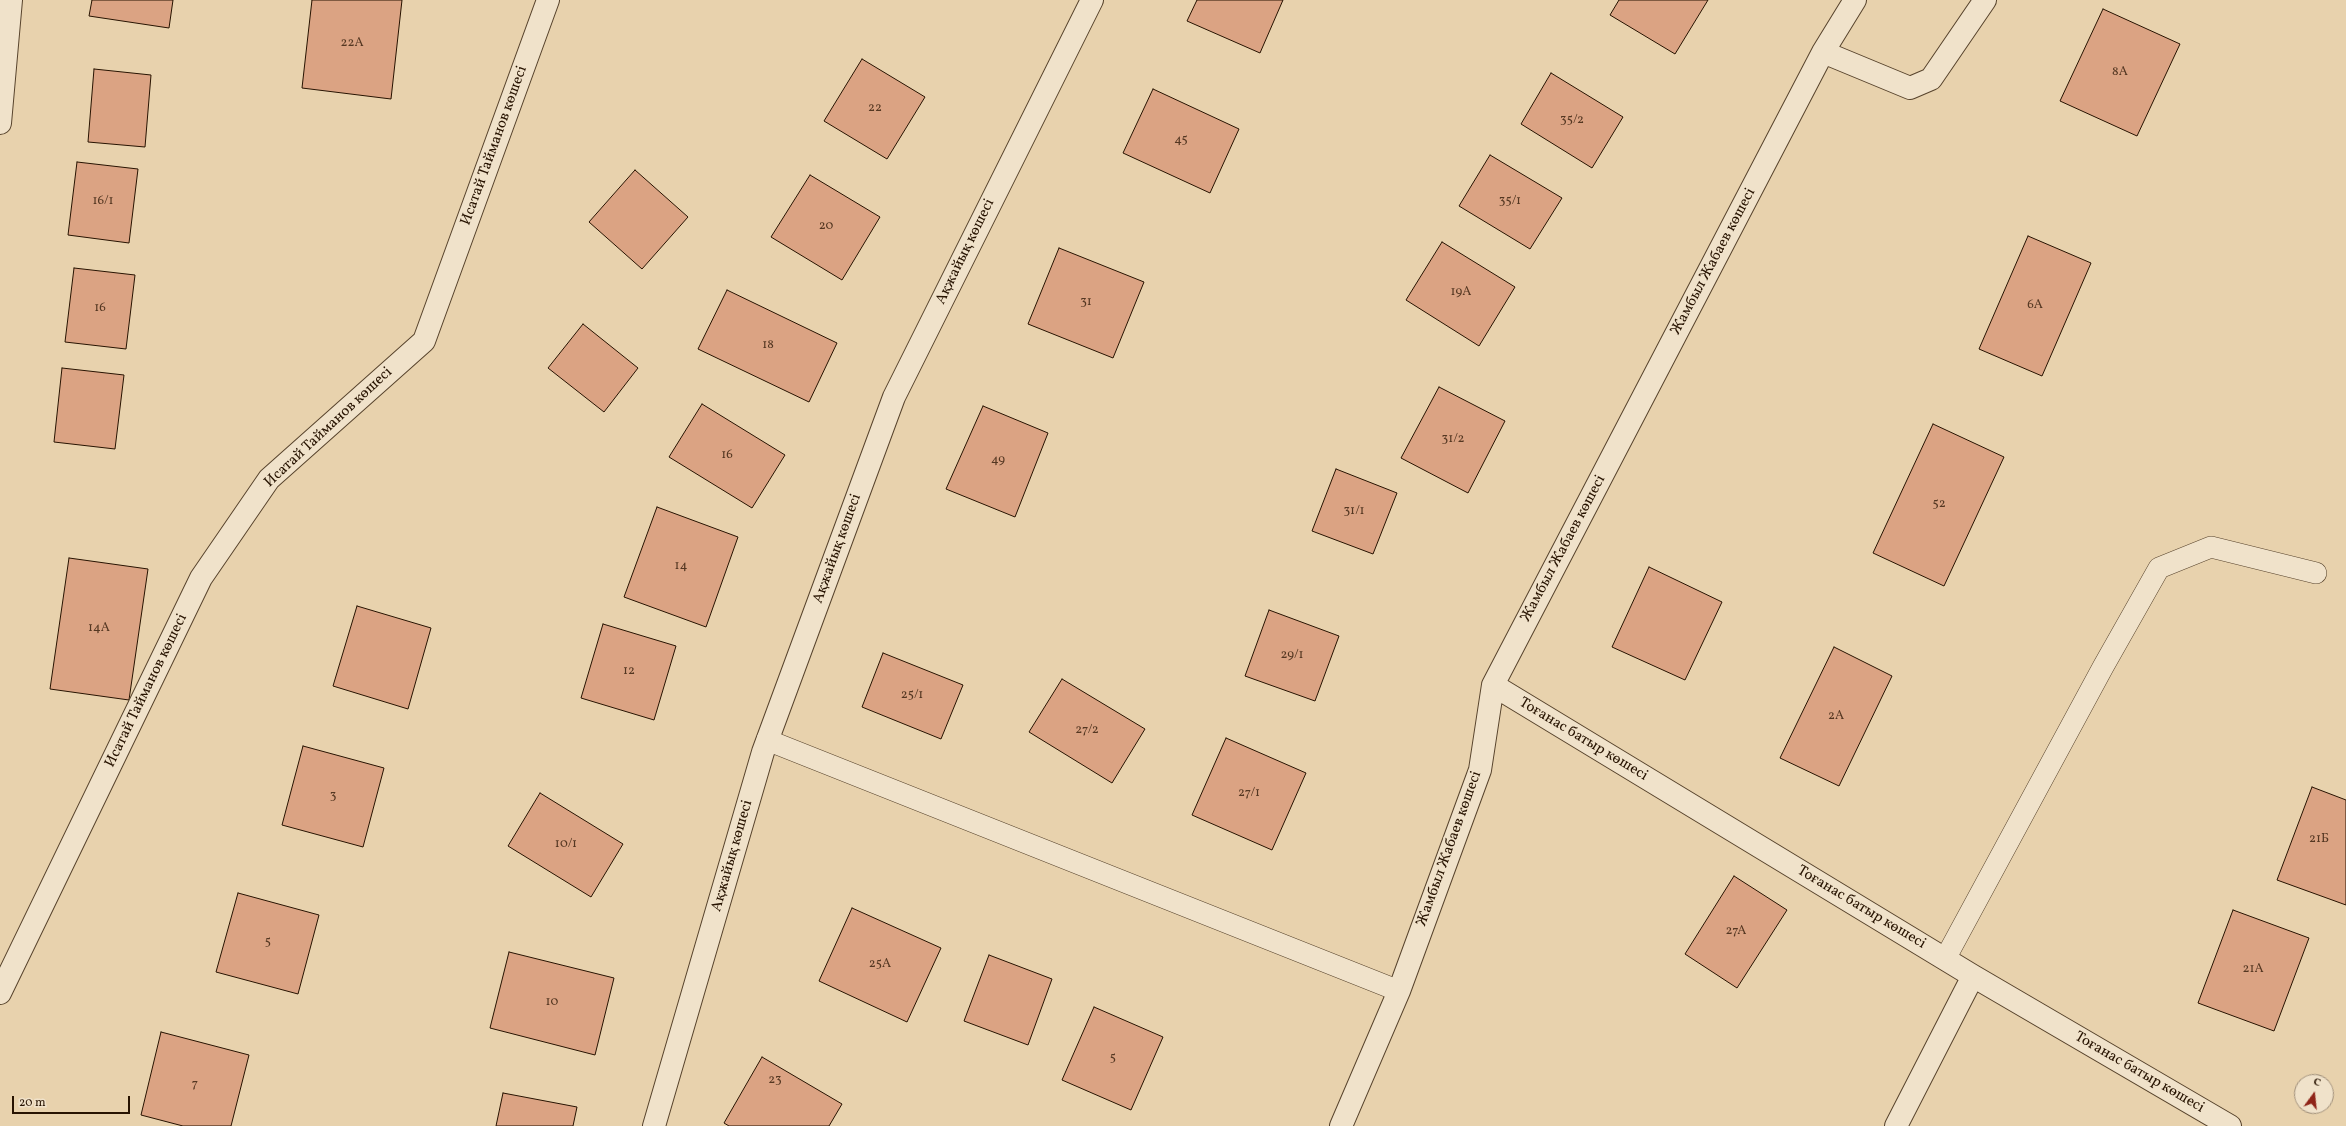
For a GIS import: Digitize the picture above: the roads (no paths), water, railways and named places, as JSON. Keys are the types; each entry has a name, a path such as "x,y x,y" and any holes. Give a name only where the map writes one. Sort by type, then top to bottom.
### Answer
{"street":[{"path":"0,123 11,0"},
{"name":"Исатай Тайманов көшесі","path":"0,992 201,578 269,478 424,341 548,0"},
{"name":"Ақжайық көшесі","path":"654,1126 767,740 894,397 1092,0"},
{"name":"Жамбыл Жабаев көшесі","path":"1341,1126 1399,991 1480,770 1493,685 1823,52 1855,0"},
{"path":"1823,52 1910,88 1931,79 1985,0"},
{"name":"Тоғанас батыр көшесі","path":"1493,685 1973,976 2230,1126"},
{"path":"1896,1126 1973,976"}],"lane":[{"path":"1945,959 2103,667 2159,568 2211,547 2316,574"},
{"path":"767,740 1399,991"}]}
